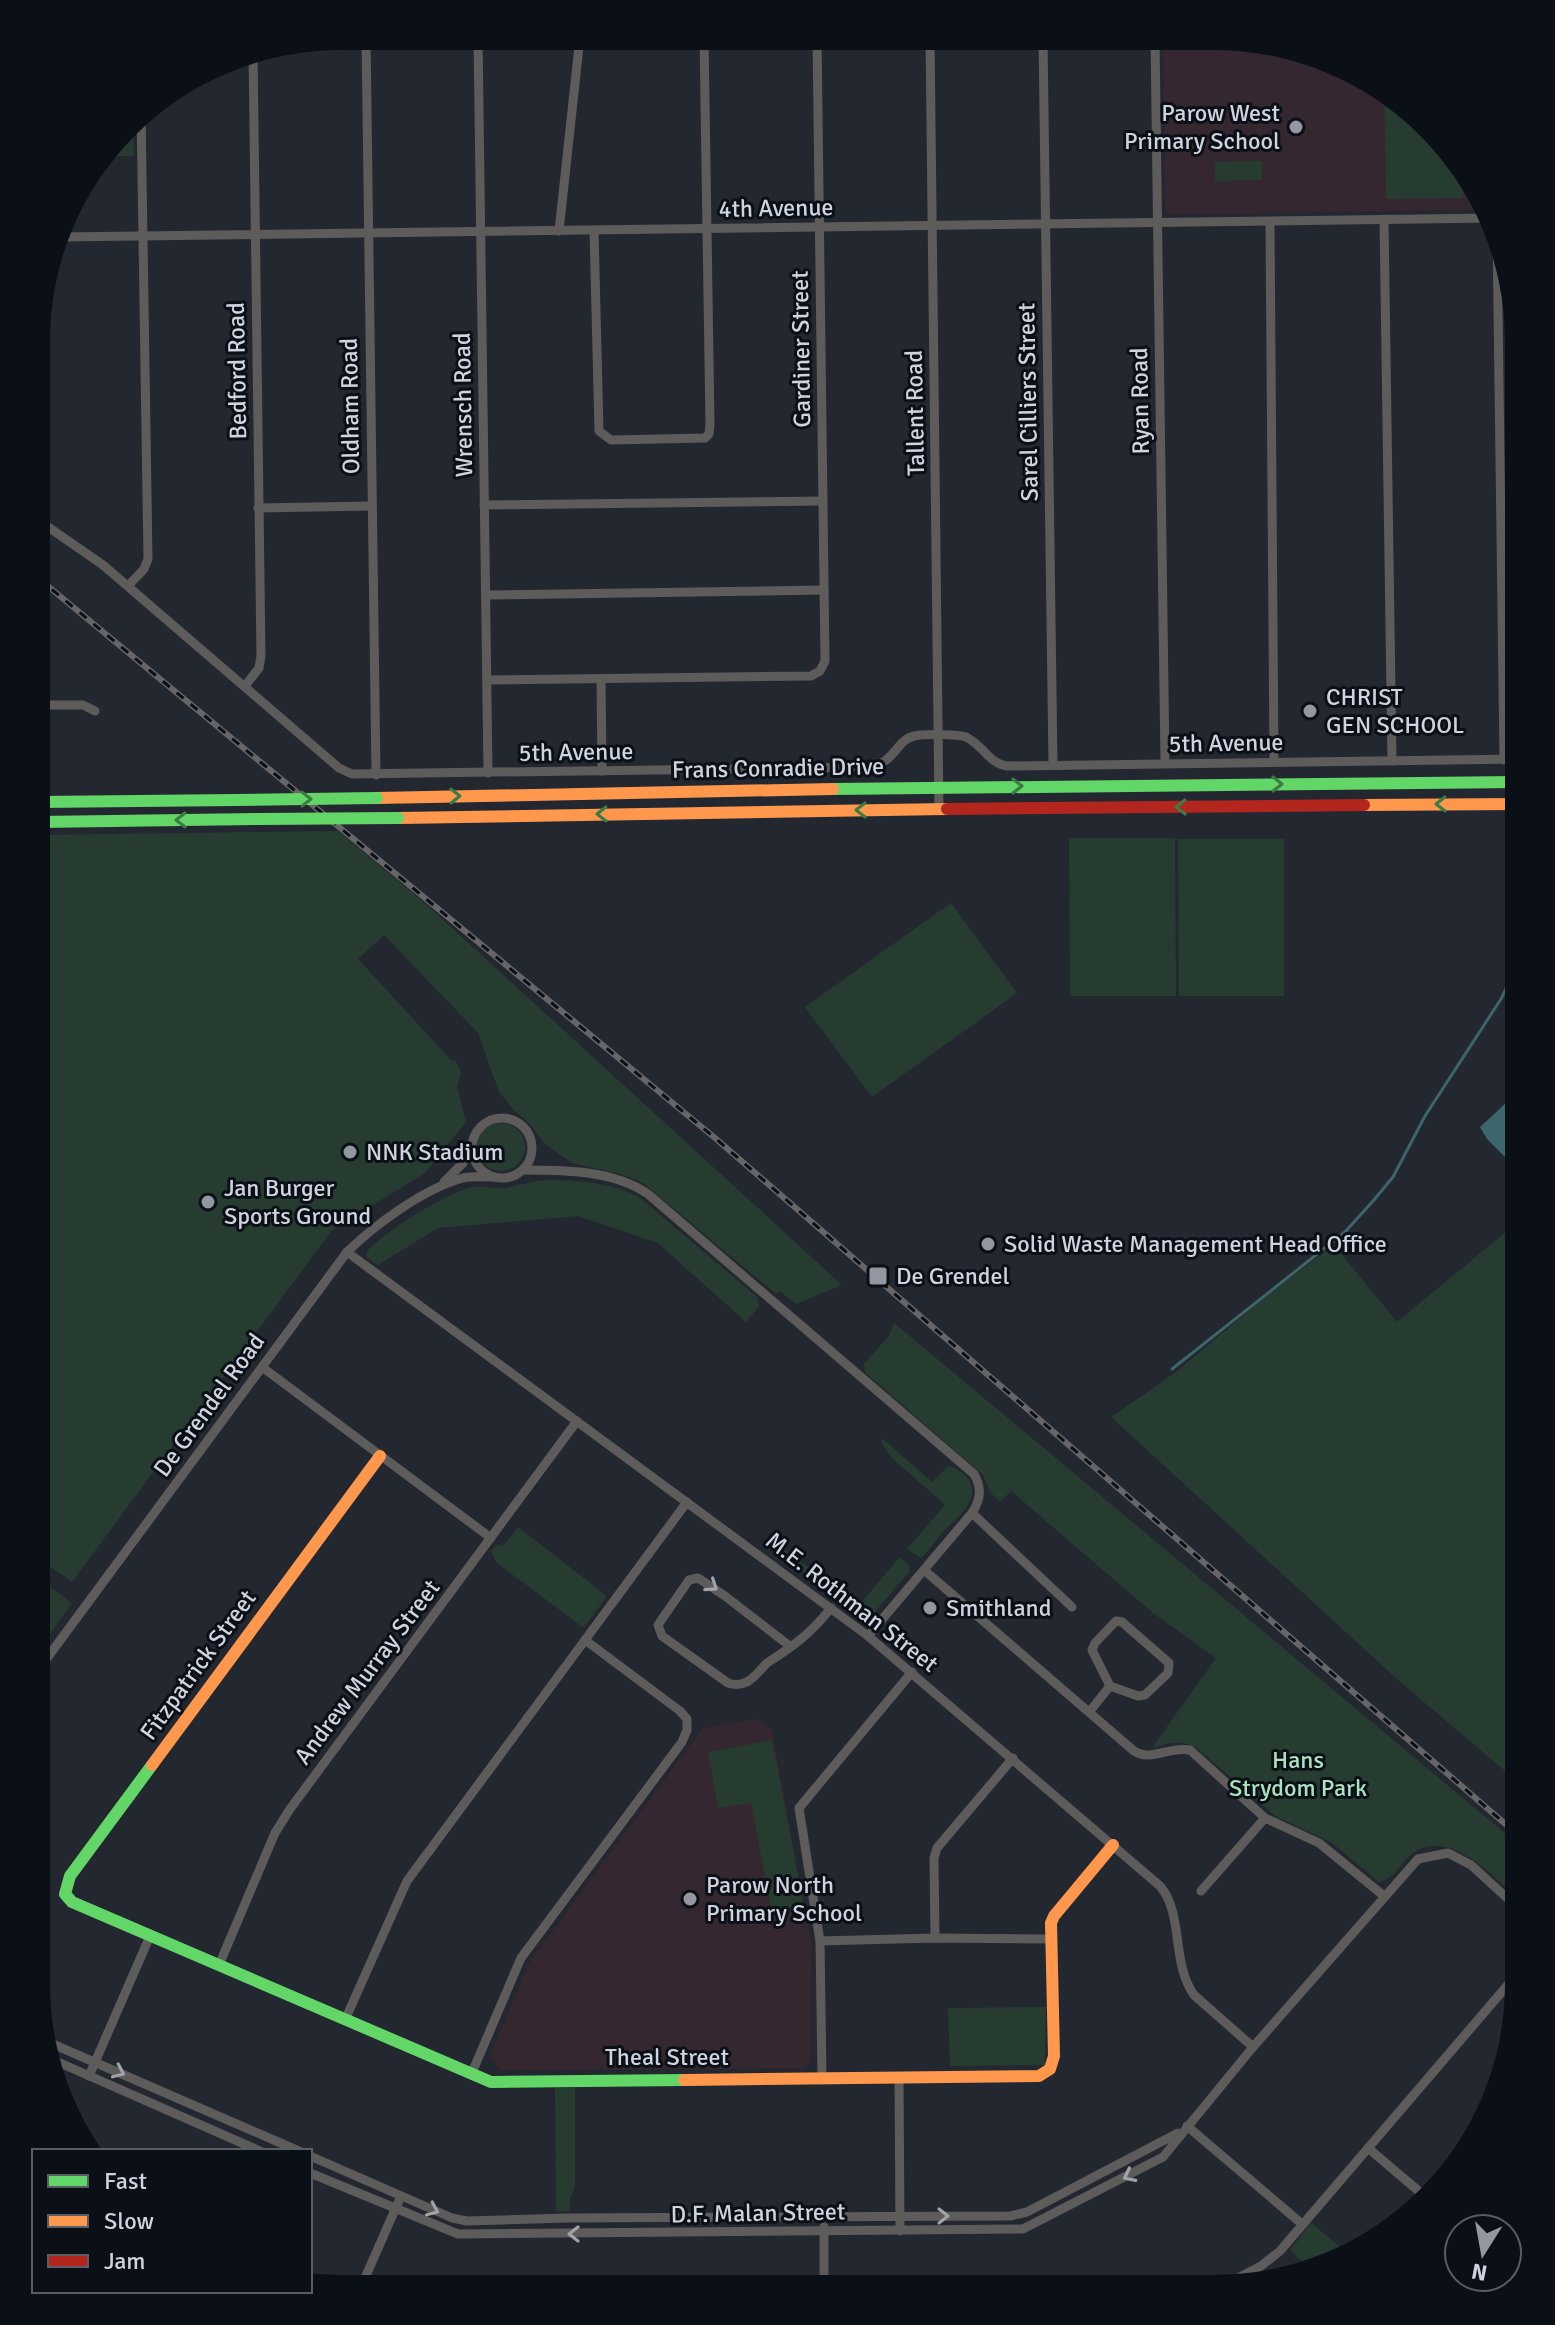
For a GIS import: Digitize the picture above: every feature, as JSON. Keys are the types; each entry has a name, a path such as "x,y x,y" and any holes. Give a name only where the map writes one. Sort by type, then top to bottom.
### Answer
{"main road":[{"name":"Frans Conradie Drive","path":"50,802 939,787 1505,782"},
{"name":"Frans Conradie Drive","path":"50,822 1505,804"},
{"name":"Fitzpatrick Street","path":"72,1902 65,1894 70,1876 380,1456"},
{"name":"Theal Street","path":"72,1902 471,2075 497,2082 1045,2074 1054,2056 1054,1916 1113,1845"}],"street":[{"name":"Oldham Road","path":"366,50 376,775"},
{"name":"Wrensch Road","path":"478,50 488,773"},
{"path":"559,231 579,50"},
{"path":"594,230 597,404 601,435 611,440 702,439 709,434 704,50"},
{"name":"Gardiner Street","path":"601,679 811,676 820,671 825,661 817,50"},
{"name":"Tallent Road","path":"930,50 939,810"},
{"name":"Sarel Cilliers Street","path":"1043,50 1053,765"},
{"name":"Ryan Road","path":"1155,50 1165,763"},
{"name":"Bedford Road","path":"245,686 259,668 261,656 253,63"},
{"path":"128,586 144,569 148,559 141,129"},
{"name":"4th Avenue","path":"69,237 1478,218"},
{"path":"1384,219 1392,761"},
{"path":"1270,222 1274,762"},
{"path":"1498,278 1504,760"},
{"path":"484,505 823,501"},
{"path":"258,508 371,506"},
{"name":"5th Avenue","path":"50,528 103,565 339,768 352,774 873,767 888,761 910,738 938,736 967,738 1000,765 1504,760"},
{"path":"486,595 824,590"},
{"path":"487,680 601,679 602,771"},
{"path":"50,705 83,705 95,711"},
{"path":"497,1117 516,1120 524,1126 532,1143 532,1153 523,1170 515,1176 494,1177 478,1166 471,1148 476,1132 497,1117"},
{"name":"De Grendel Road","path":"439,1187 463,1163 471,1148"},
{"path":"523,1170 571,1171 621,1181 639,1188 978,1480 980,1492 972,1513 868,1636"},
{"name":"De Grendel Road","path":"50,1654 347,1252 378,1225 439,1187 464,1178 494,1177"},
{"name":"M.E. Rothman Street","path":"347,1252 868,1636 1113,1845 1165,1893 1188,1987 1253,2047"},
{"path":"262,1367 491,1538"},
{"name":"Andrew Murray Street","path":"219,1965 283,1820 577,1421"},
{"path":"345,2020 400,1893 687,1502"},
{"path":"972,1513 1072,1607"},
{"path":"924,1570 1141,1756 1177,1748 1190,1750 1265,1818 1319,1843 1384,1896"},
{"path":"791,1647 698,1578 689,1580 658,1625 662,1636 728,1683 736,1685 753,1680 764,1665 791,1647 809,1635 831,1608"},
{"path":"1119,1621 1165,1658 1169,1669 1145,1695 1138,1696 1110,1686 1092,1647 1111,1623 1119,1621"},
{"path":"471,2075 521,1958 682,1742 687,1730 687,1719 680,1711 585,1640"},
{"path":"822,2077 820,1941 799,1808 912,1672"},
{"path":"1090,1711 1110,1686"},
{"path":"935,1938 934,1858 937,1848 1013,1758"},
{"path":"1201,1891 1265,1818"},
{"name":"D.F. Malan Street","path":"312,2174 458,2234 1014,2231 1153,2164 1169,2151 1253,2047 1418,1859 1448,1853 1471,1865 1505,1896"},
{"path":"89,2076 150,1936"},
{"path":"820,1941 1052,1939"},
{"path":"1246,2273 1270,2260 1505,1988"},
{"path":"57,2046 294,2149"},
{"path":"61,2064 255,2149"},
{"path":"899,2077 900,2231"},
{"path":"1187,2126 1302,2224"},
{"name":"D.F. Malan Street","path":"312,2157 452,2218 467,2221 1019,2215 1170,2139 1187,2126"},
{"path":"1368,2148 1419,2191"},
{"path":"366,2275 401,2196"},
{"path":"1019,2215 1025,2228"},
{"path":"625,2218 626,2234"},
{"path":"824,2218 824,2275"}],"shaded area":[{"name":"Parow West Primary School","path":"1163,50 1214,50 1252,52 1308,65 1360,89 1420,135 1456,179 1474,210 1170,214 1165,210"},
{"name":"Parow North Primary School","path":"756,1719 772,1730 811,1942 811,2063 804,2068 500,2070 490,2056 529,1963 703,1728"}],"green space":[{"path":"1384,105 1433,149 1463,191 1463,198 1386,199"},
{"path":"133,137 134,156 116,156"},
{"path":"1262,161 1262,180 1215,181 1215,162"},
{"name":"Jan Burger Sports Ground","path":"338,831 428,906 842,1285 796,1304 780,1291 776,1294 643,1183 621,1174 572,1163 544,1143 499,1092 478,1033 384,935 358,959 451,1060 456,1061 461,1073 457,1086 466,1122 425,1173 332,1230 72,1582 50,1566 50,835"},
{"path":"1069,838 1175,838 1176,996 1070,996"},
{"path":"1178,839 1284,839 1284,996 1179,996"},
{"path":"951,903 1017,993 872,1097 805,1007"},
{"path":"501,1123 518,1130 525,1147 518,1164 501,1171 484,1164 477,1147 484,1130"},
{"path":"547,1180 594,1183 639,1197 757,1297 759,1306 746,1322 658,1243 578,1216 438,1228 378,1265 367,1258 366,1253 374,1244 400,1224 461,1191 472,1187 504,1188"},
{"path":"1505,1233 1505,1771 1397,1679 1111,1417 1176,1372 1271,1292 1334,1245 1397,1322"},
{"name":"Hans Strydom Park","path":"894,1323 1505,1833 1505,1886 1469,1857 1441,1846 1426,1847 1412,1854 1393,1875 1379,1882 1331,1842 1275,1816 1197,1748 1169,1743 1152,1748 1216,1658 1153,1613 1011,1491 1000,1502 990,1492 983,1475 866,1373 864,1364 889,1336"},
{"path":"883,1439 932,1482 950,1466 969,1479 972,1487 972,1495 964,1510 921,1558 907,1549 945,1505 891,1457 881,1442"},
{"path":"518,1527 607,1596 584,1628 497,1563 491,1551 496,1546 504,1545"},
{"path":"776,1543 859,1605 900,1557 909,1565 910,1571 872,1619 863,1621 849,1612 849,1606 772,1549"},
{"path":"50,1587 72,1603 50,1634"},
{"path":"772,1740 804,1907 772,1913 751,1803 718,1808 708,1752"},
{"path":"1046,2007 1045,2065 950,2066 948,2008"},
{"path":"555,2088 575,2088 575,2186 570,2211 556,2211"},
{"path":"1311,2223 1339,2247 1302,2261 1290,2250"}],"water":[{"path":"1505,1104 1505,1157 1487,1139 1480,1127"}],"waterway":[{"path":"1172,1369 1345,1232 1373,1201 1393,1177 1425,1116 1505,991"}],"railway":[{"path":"50,588 715,1138 1505,1824"}],"traffic: fast":[{"path":"833,789 1505,782"},
{"path":"236,800 377,798"},
{"path":"50,802 236,800"},
{"path":"259,819 398,818"},
{"path":"50,822 259,819"},
{"path":"152,1765 70,1876 65,1894 72,1902 491,2082 684,2080"}],"traffic: slow":[{"path":"377,798 833,789"},
{"path":"1364,805 1505,804"},
{"path":"398,818 947,809"},
{"path":"152,1765 380,1456"},
{"path":"684,2080 1039,2076 1050,2069 1054,2056 1051,1923 1113,1845"}],"traffic: jam":[{"path":"947,809 1364,805"}],"place":[{"name":"Parow West Primary School","path":"1296,127"},
{"name":"CHRIST GEN SCHOOL","path":"1310,711"},
{"name":"NNK Stadium","path":"350,1152"},
{"name":"Jan Burger Sports Ground","path":"208,1202"},
{"name":"Solid Waste Management Head Office","path":"988,1244"},
{"name":"De Grendel","path":"878,1276"},
{"name":"Smithland","path":"930,1608"},
{"name":"Parow North Primary School","path":"690,1899"}]}
